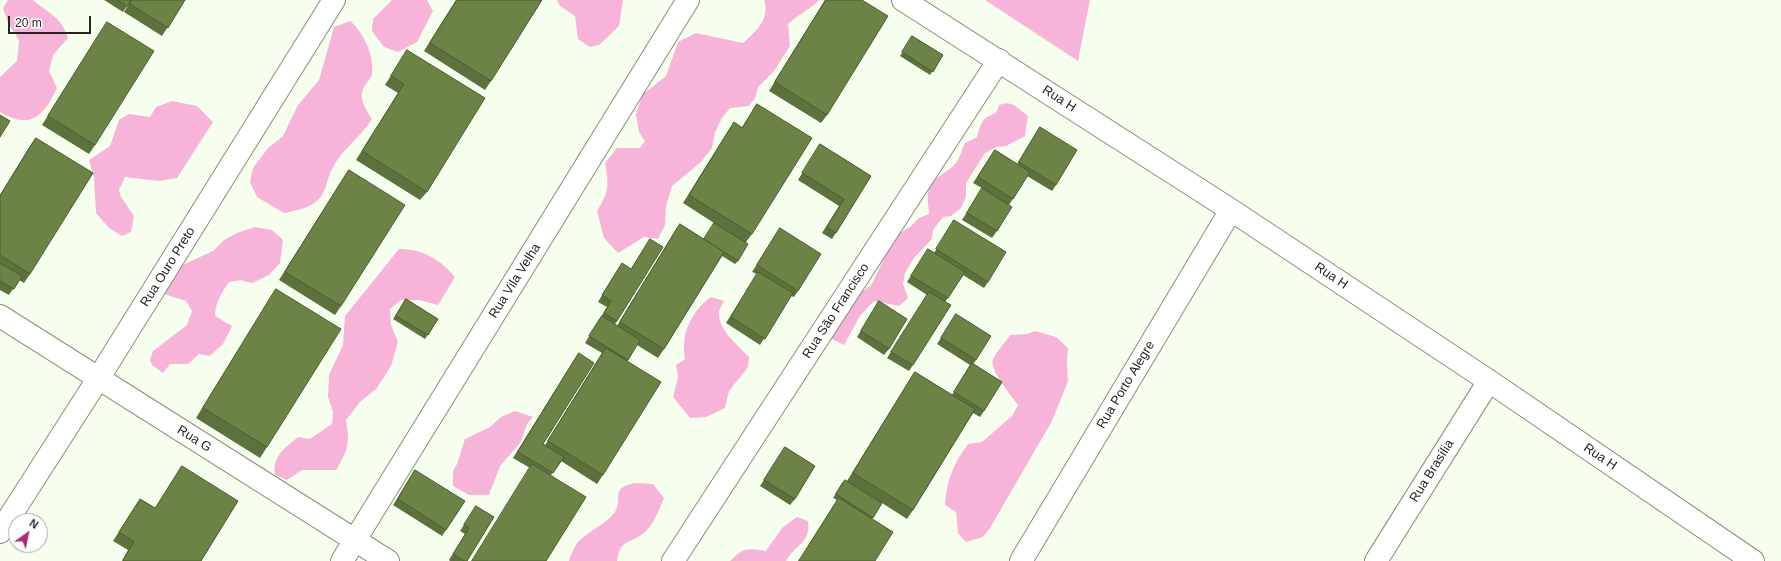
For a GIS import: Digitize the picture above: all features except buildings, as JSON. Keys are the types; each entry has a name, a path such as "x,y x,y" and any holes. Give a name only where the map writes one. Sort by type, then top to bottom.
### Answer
{"street":[{"name":"Rua Ouro Preto","path":"0,532 98,379 334,0"},
{"name":"Rua Vila Velha","path":"342,561 688,0"},
{"name":"Rua H","path":"903,0 1231,210 1489,381 1746,559"},
{"name":"Rua São Francisco","path":"673,561 998,60"},
{"name":"Rua Porto Alegre","path":"1021,561 1231,210"},
{"name":"Rua G","path":"0,316 98,379 356,539 388,561"},
{"name":"Rua Brasília","path":"1376,561 1489,381"}],"shaded area":[{"path":"8,0 33,0 58,20 68,38 53,55 49,71 57,88 47,107 35,118 28,120 20,120 0,112 0,77 17,61 19,40 8,23 3,8"},
{"path":"392,0 427,0 433,11 417,42 398,52 384,47 372,31 373,19"},
{"path":"557,0 623,0 619,26 599,45 590,47 578,39 575,16 560,6"},
{"path":"764,0 819,0 788,24 790,46 774,71 758,87 755,98 749,106 730,108 722,118 715,132 712,148 701,162 672,186 666,206 665,225 658,239 644,237 618,253 604,238 597,211 604,199 607,188 605,163 617,148 640,148 645,141 639,132 636,115 642,95 666,76 678,42 696,33 743,43 761,24 765,13"},
{"path":"985,0 1090,0 1078,61"},
{"path":"350,21 355,25 367,45 372,60 371,78 362,91 362,100 372,119 363,132 346,149 336,162 321,197 306,207 284,213 257,197 250,182 253,168 268,148 283,136 298,105 319,80 334,27"},
{"path":"172,101 197,106 213,122 177,178 159,181 125,177 119,190 121,197 134,216 131,232 122,236 109,228 96,213 94,177 89,160 110,146 119,120 129,114 150,117 156,107"},
{"path":"1007,103 1014,105 1028,116 1025,136 1006,146 996,147 985,153 966,183 966,197 961,208 951,216 943,217 933,230 932,239 914,258 905,273 903,284 908,298 899,306 874,301 860,316 844,345 832,339 830,323 858,294 871,286 890,245 900,233 910,227 919,218 929,214 928,192 931,185 937,178 956,163 965,143 977,137 984,119 996,113 999,105"},
{"path":"255,227 272,230 283,240 280,263 269,275 252,283 241,280 229,282 219,298 215,311 215,316 232,326 223,344 210,356 199,354 188,364 170,364 163,373 152,365 150,360 153,351 187,325 192,311 186,301 164,294 165,279 176,268 213,251 224,240 237,233"},
{"path":"399,249 407,249 430,256 443,265 455,277 438,305 419,300 401,300 390,309 391,325 398,342 391,366 377,388 360,402 346,420 348,434 347,446 336,470 302,470 287,480 275,475 276,463 280,453 288,445 298,437 310,439 332,424 333,412 328,397 329,375 343,345 345,316"},
{"path":"711,297 724,301 719,312 722,326 749,357 748,367 729,391 725,408 706,417 690,418 673,397 678,377 676,365 685,359 684,342 693,317 698,309"},
{"path":"1035,331 1056,337 1068,348 1068,381 1052,421 990,528 983,537 966,542 958,533 956,512 945,505 949,480 958,459 968,444 982,442 1012,416 1018,405 997,375 992,363 993,359 1010,335 1027,334"},
{"path":"515,411 533,417 527,424 521,442 500,466 489,495 469,495 453,486 453,471 457,464 465,439 490,427 501,417"},
{"path":"636,483 653,484 664,498 652,524 646,531 624,544 621,548 617,561 569,561 574,548 579,541 611,517 615,512 618,503 618,494 622,488"},
{"path":"797,517 808,521 807,535 786,561 730,561 739,553 746,550 754,549 766,551 782,528"}]}
